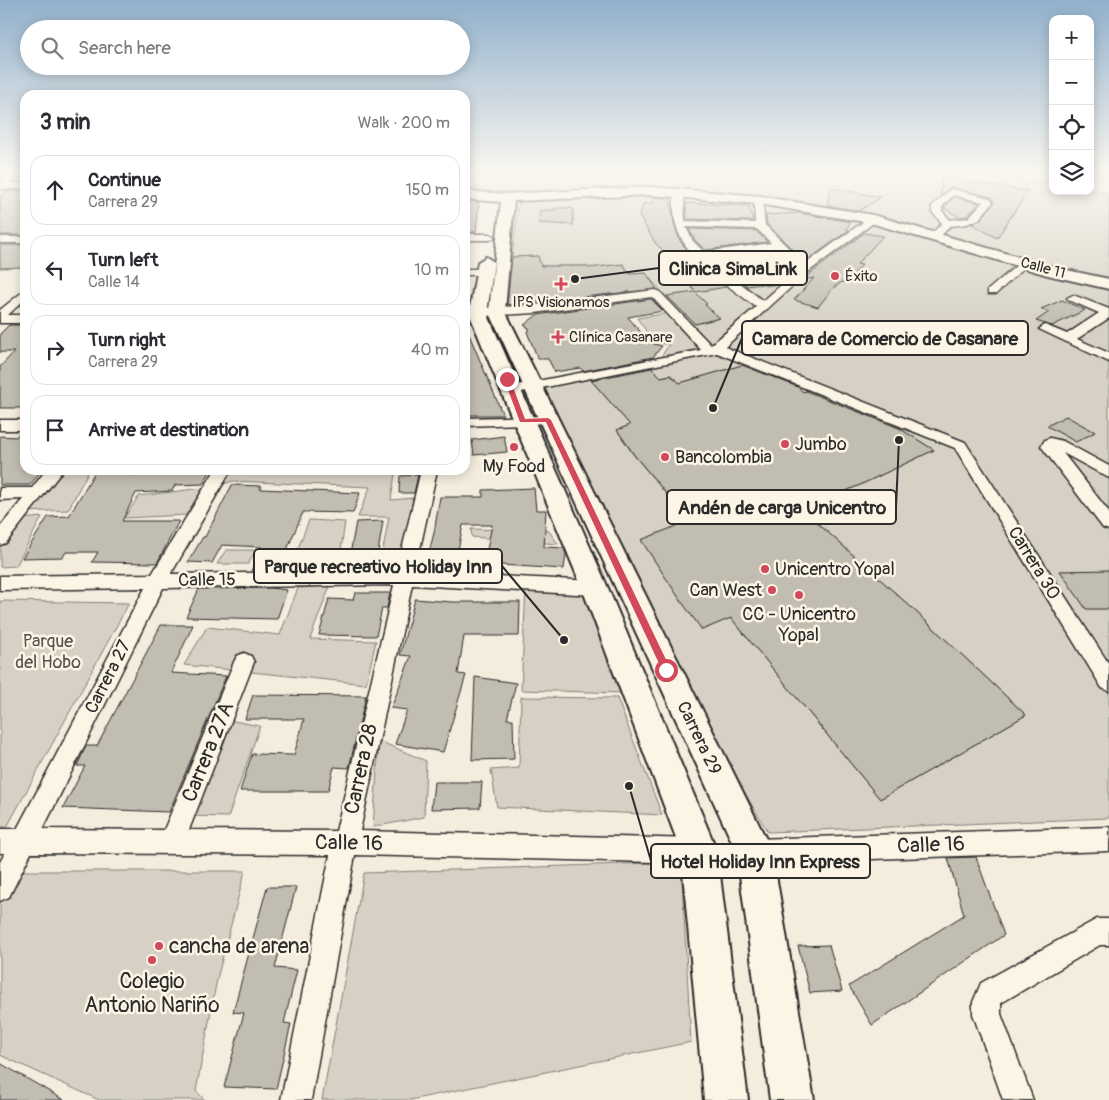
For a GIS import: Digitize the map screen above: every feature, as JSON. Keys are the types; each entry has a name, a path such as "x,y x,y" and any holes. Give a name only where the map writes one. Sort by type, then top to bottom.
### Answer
{"main road":[{"path":"480,312 475,272 477,237 487,223"},
{"path":"480,312 501,223"},
{"name":"Calle 11","path":"888,223 1023,262 1109,284"},
{"name":"Carrera 29","path":"480,312 522,388 594,588 699,851 726,1100"},
{"name":"Carrera 29","path":"535,421 754,851 792,1100"}],"street":[{"path":"522,388 713,350 799,275 867,223"},
{"path":"934,237 947,223"},
{"path":"763,306 701,256 684,235 681,224 760,226 799,275"},
{"path":"0,240 20,240"},
{"path":"701,256 777,245"},
{"path":"992,292 1023,262"},
{"path":"732,280 782,272 799,275"},
{"path":"480,312 535,309 655,293 713,350"},
{"path":"0,318 20,298"},
{"path":"1073,298 1108,313"},
{"path":"1068,339 1108,313"},
{"path":"0,318 20,319"},
{"path":"1045,328 1109,358"},
{"name":"Carrera 30","path":"713,350 960,445 1109,682"},
{"path":"470,422 535,421"},
{"path":"0,425 20,425"},
{"path":"1109,473 1058,444 1050,443 1049,446 1109,524"},
{"path":"0,538 50,475"},
{"name":"Carrera 27","path":"0,888 158,580 220,475"},
{"name":"Carrera 28","path":"296,1100 345,843 403,578 428,475"},
{"path":"0,494 37,493"},
{"name":"Calle 15","path":"0,582 403,578 594,588"},
{"name":"Carrera 27A","path":"172,842 244,662"},
{"name":"Calle 16","path":"754,851 1109,839"},
{"name":"Calle 16","path":"0,841 345,843 699,851"},
{"path":"1018,1100 987,1014 986,1002 991,993 1097,932 1109,932"}],"green space":[{"path":"516,223 1109,223 1109,818 768,832 688,699 536,388 589,378 630,425 617,430 632,453 689,521 731,618 880,799 1026,715 912,608 802,509 860,485 934,450 891,423 808,390 803,392 786,378 750,363 680,383 670,375 661,377 650,366 714,350 645,273 630,274 623,264 592,276 587,266 541,266 537,256 512,257"},
{"path":"669,313 701,348 660,358 669,345 654,342 637,318"},
{"path":"60,475 86,475 68,510 28,512"},
{"path":"223,475 395,475 391,500 413,498 402,564 380,566 389,517 358,517 370,487 233,481 216,486"},
{"path":"203,488 186,515 124,518 139,496"},
{"path":"42,517 16,566 0,567 0,547 22,519"},
{"path":"309,520 345,522 339,564 293,561"},
{"path":"471,529 549,531 558,544 472,537"},
{"path":"226,550 256,550 248,564 217,564"},
{"path":"330,586 310,639 376,641 366,684 184,665 207,627 280,635 298,588"},
{"path":"526,588 586,590 624,693 521,690"},
{"name":"Parque del Hobo","path":"0,601 129,603 7,827 0,827"},
{"path":"521,697 617,698 662,815 497,807 491,770 519,768"},
{"path":"223,719 260,726 228,817 185,816"},
{"path":"379,741 426,761 424,817 373,827"},
{"path":"681,862 691,1042 410,1100 322,1100 364,873"},
{"name":"Colegio Antonio Nariño","path":"13,871 245,871 217,979 196,1091 205,1100 99,1100 0,1055 0,897"}],"building":[{"path":"0,223 20,223 20,235 0,235"},
{"path":"470,223 477,223 476,232 470,232"},
{"path":"545,223 573,223 573,225"},
{"path":"643,223 674,223 680,241 698,263 726,287 696,292 663,257 669,256 656,244"},
{"path":"850,223 846,229 849,230 805,262 767,224"},
{"path":"973,223 1007,223 997,238"},
{"path":"689,229 756,231 767,242 705,250 695,240"},
{"path":"864,233 883,236 857,264 862,265 846,283 842,282 833,288 818,307 794,300 814,278 802,280"},
{"path":"0,245 20,245 20,267 0,268"},
{"path":"775,250 795,270 793,272 782,267 733,275 713,259"},
{"path":"538,256 541,266 587,266 588,268 623,264 630,274 646,273 657,289 507,305 512,257"},
{"path":"780,278 784,280 780,284 747,286 744,283"},
{"path":"695,292 707,304 705,305 720,318 695,324 667,296"},
{"name":"Clínica Casanare","path":"651,299 663,311 628,317 650,343 662,346 653,357 583,371 580,368 555,372 548,359 538,359 527,332 530,329 524,325 537,315"},
{"path":"1062,300 1085,310 1052,326 1036,321 1049,312 1041,309"},
{"path":"9,325 20,325 20,408 0,408 0,367 14,352 0,352 0,334"},
{"path":"470,337 503,415 470,415"},
{"name":"Unicentro Yopal","path":"742,365 798,387 803,392 806,391 899,428 934,450 860,485 802,509 912,608 1026,715 880,799 731,618 702,630 679,598 641,540 689,521 635,456 617,430 630,425 591,380 652,368 661,377 670,375 680,383"},
{"path":"1066,416 1095,432 1076,442 1047,426"},
{"path":"20,432 20,475 38,475 30,485 0,485 0,436 16,437"},
{"path":"504,436 507,452 474,455 472,440"},
{"path":"93,475 208,475 203,484 175,485 172,491 136,493 122,521 179,521 157,563 92,562 98,552 66,552 63,557 22,558 48,517 69,516"},
{"path":"418,475 414,493 399,493 400,476"},
{"path":"232,485 262,486 260,489 360,493 353,513 303,512 278,571 251,571 262,547 222,545 212,563 188,562 203,537 205,537"},
{"path":"534,488 536,510 546,510 544,547 564,548 566,554 564,569 484,564 492,525 463,525 454,570 425,568 434,533 440,497 483,497 483,490"},
{"path":"383,521 377,559 349,560 356,522"},
{"path":"1109,570 1109,609 1086,609 1060,571"},
{"path":"270,588 287,590 277,619 186,617 199,589"},
{"path":"355,593 390,593 387,608 382,608 376,636 319,635 329,599 353,600"},
{"path":"415,599 452,602 520,602 519,636 464,636 458,674 466,675 443,752 395,744 407,710 391,708 411,656 400,655"},
{"path":"161,625 193,625 171,673 226,676 169,812 63,808 85,766 77,766 86,746 97,746"},
{"path":"475,677 516,683 507,719 513,719 514,759 472,760"},
{"path":"253,695 366,696 349,768 334,767 328,791 240,791 252,754 294,755 304,719 245,719"},
{"path":"434,782 482,782 480,808 431,809"},
{"path":"976,857 1004,935 872,1025 849,986 964,915 948,858"},
{"path":"267,887 296,887 275,968 297,970 284,1023 291,1024 276,1089 224,1087 244,1013 233,1012"},
{"path":"829,945 842,991 810,993 798,946"},
{"path":"0,1063 64,1100 0,1100"}],"place":[{"name":"Éxito","path":"835,276"},
{"name":"Clinica SimaLink","path":"575,279"},
{"name":"IPS Visionamos","path":"561,284"},
{"name":"Clínica Casanare","path":"558,337"},
{"name":"Camara de Comercio de Casanare","path":"713,408"},
{"name":"Andén de carga Unicentro","path":"899,440"},
{"name":"Jumbo","path":"785,444"},
{"name":"My Food","path":"514,447"},
{"name":"Bancolombia","path":"665,457"},
{"name":"Unicentro Yopal","path":"765,569"},
{"name":"Can West","path":"772,590"},
{"name":"CC - Unicentro Yopal","path":"799,595"},
{"name":"Parque recreativo Holiday Inn","path":"564,640"},
{"name":"Hotel Holiday Inn Express","path":"629,786"},
{"name":"cancha de arena","path":"159,946"},
{"name":"Colegio Antonio Nariño","path":"152,960"}],"route":[{"path":"507,379 522,421 548,420 666,670"}]}
